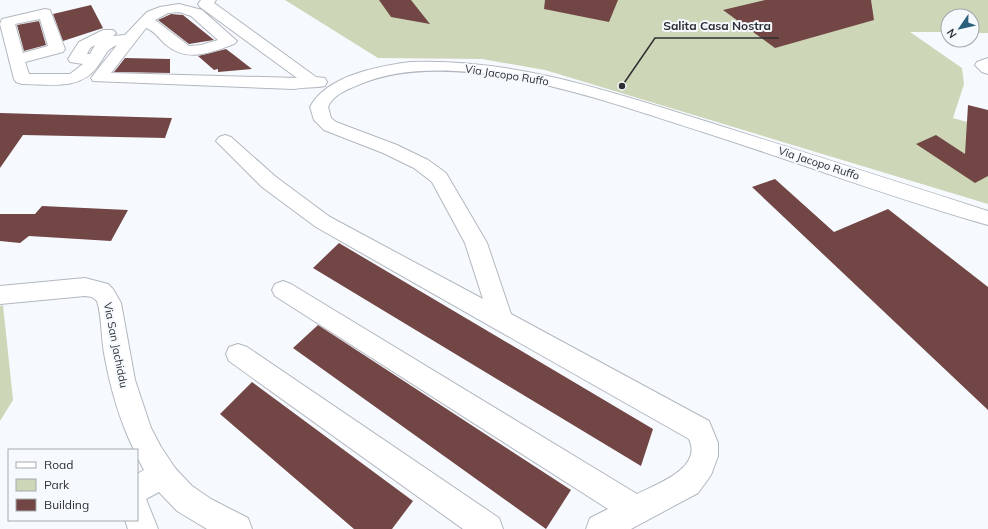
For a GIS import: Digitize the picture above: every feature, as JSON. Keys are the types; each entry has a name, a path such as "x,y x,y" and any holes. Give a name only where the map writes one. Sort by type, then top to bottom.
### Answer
{"street":[{"path":"167,0 191,4 207,2 311,81"},
{"path":"142,24 152,24 179,49 185,51 203,50 229,41 193,11 167,9 148,16 99,78 294,84 311,81 319,82 350,74 375,73"},
{"path":"95,59 76,59 84,44 108,33"},
{"path":"17,59 22,79 66,81 80,77 92,65 103,45 116,40 130,40"},
{"path":"988,63 984,65 988,69"},
{"name":"Via Jacopo Ruffo","path":"501,320 476,243 439,178 422,164 390,148 340,131 323,120 319,107 323,99 338,88 375,73 407,67 450,67 507,73 569,86 633,103 988,218"},
{"path":"225,141 269,182 323,222 699,430 705,445 703,460 697,472 688,483 601,529"},
{"name":"Via San Jachiddu","path":"0,295 85,287 99,288 105,294 109,302 118,364 126,397 143,440 169,484 183,497 237,529"},
{"path":"283,290 636,510"},
{"path":"238,354 488,529"},
{"path":"138,488 164,475"},
{"path":"138,513 143,529"}],"green space":[{"path":"285,0 988,0 988,33 980,33 980,8 940,8 940,32 910,32 962,68 964,84 953,118 988,128 988,204 545,70 482,59 378,58"},
{"path":"3,305 13,400 0,421 0,306"}],"building":[{"path":"379,0 411,0 430,24 391,17"},
{"path":"545,0 618,0 609,22 544,9"},
{"path":"765,0 871,0 874,20 775,48 723,10"},
{"path":"91,5 103,28 63,41 53,14"},
{"path":"171,14 183,15 214,40 189,44 158,20"},
{"path":"39,21 46,45 24,51 17,25"},
{"path":"226,49 252,69 218,72 218,69 214,70 198,56"},
{"path":"125,58 170,59 170,73 114,72"},
{"path":"968,105 988,110 988,176 975,183 916,144 936,135 965,154"},
{"path":"0,113 172,118 165,138 23,135 0,168"},
{"path":"775,179 834,232 888,209 988,287 988,410 752,187"},
{"path":"42,206 128,210 111,241 29,236 20,243 0,241 0,214 35,214"},
{"path":"339,243 653,429 641,466 313,268"},
{"path":"318,325 571,490 546,529 293,348"},
{"path":"252,382 413,501 392,529 354,529 220,414"}],"place":[{"name":"Salita Casa Nostra","path":"622,86"}]}
